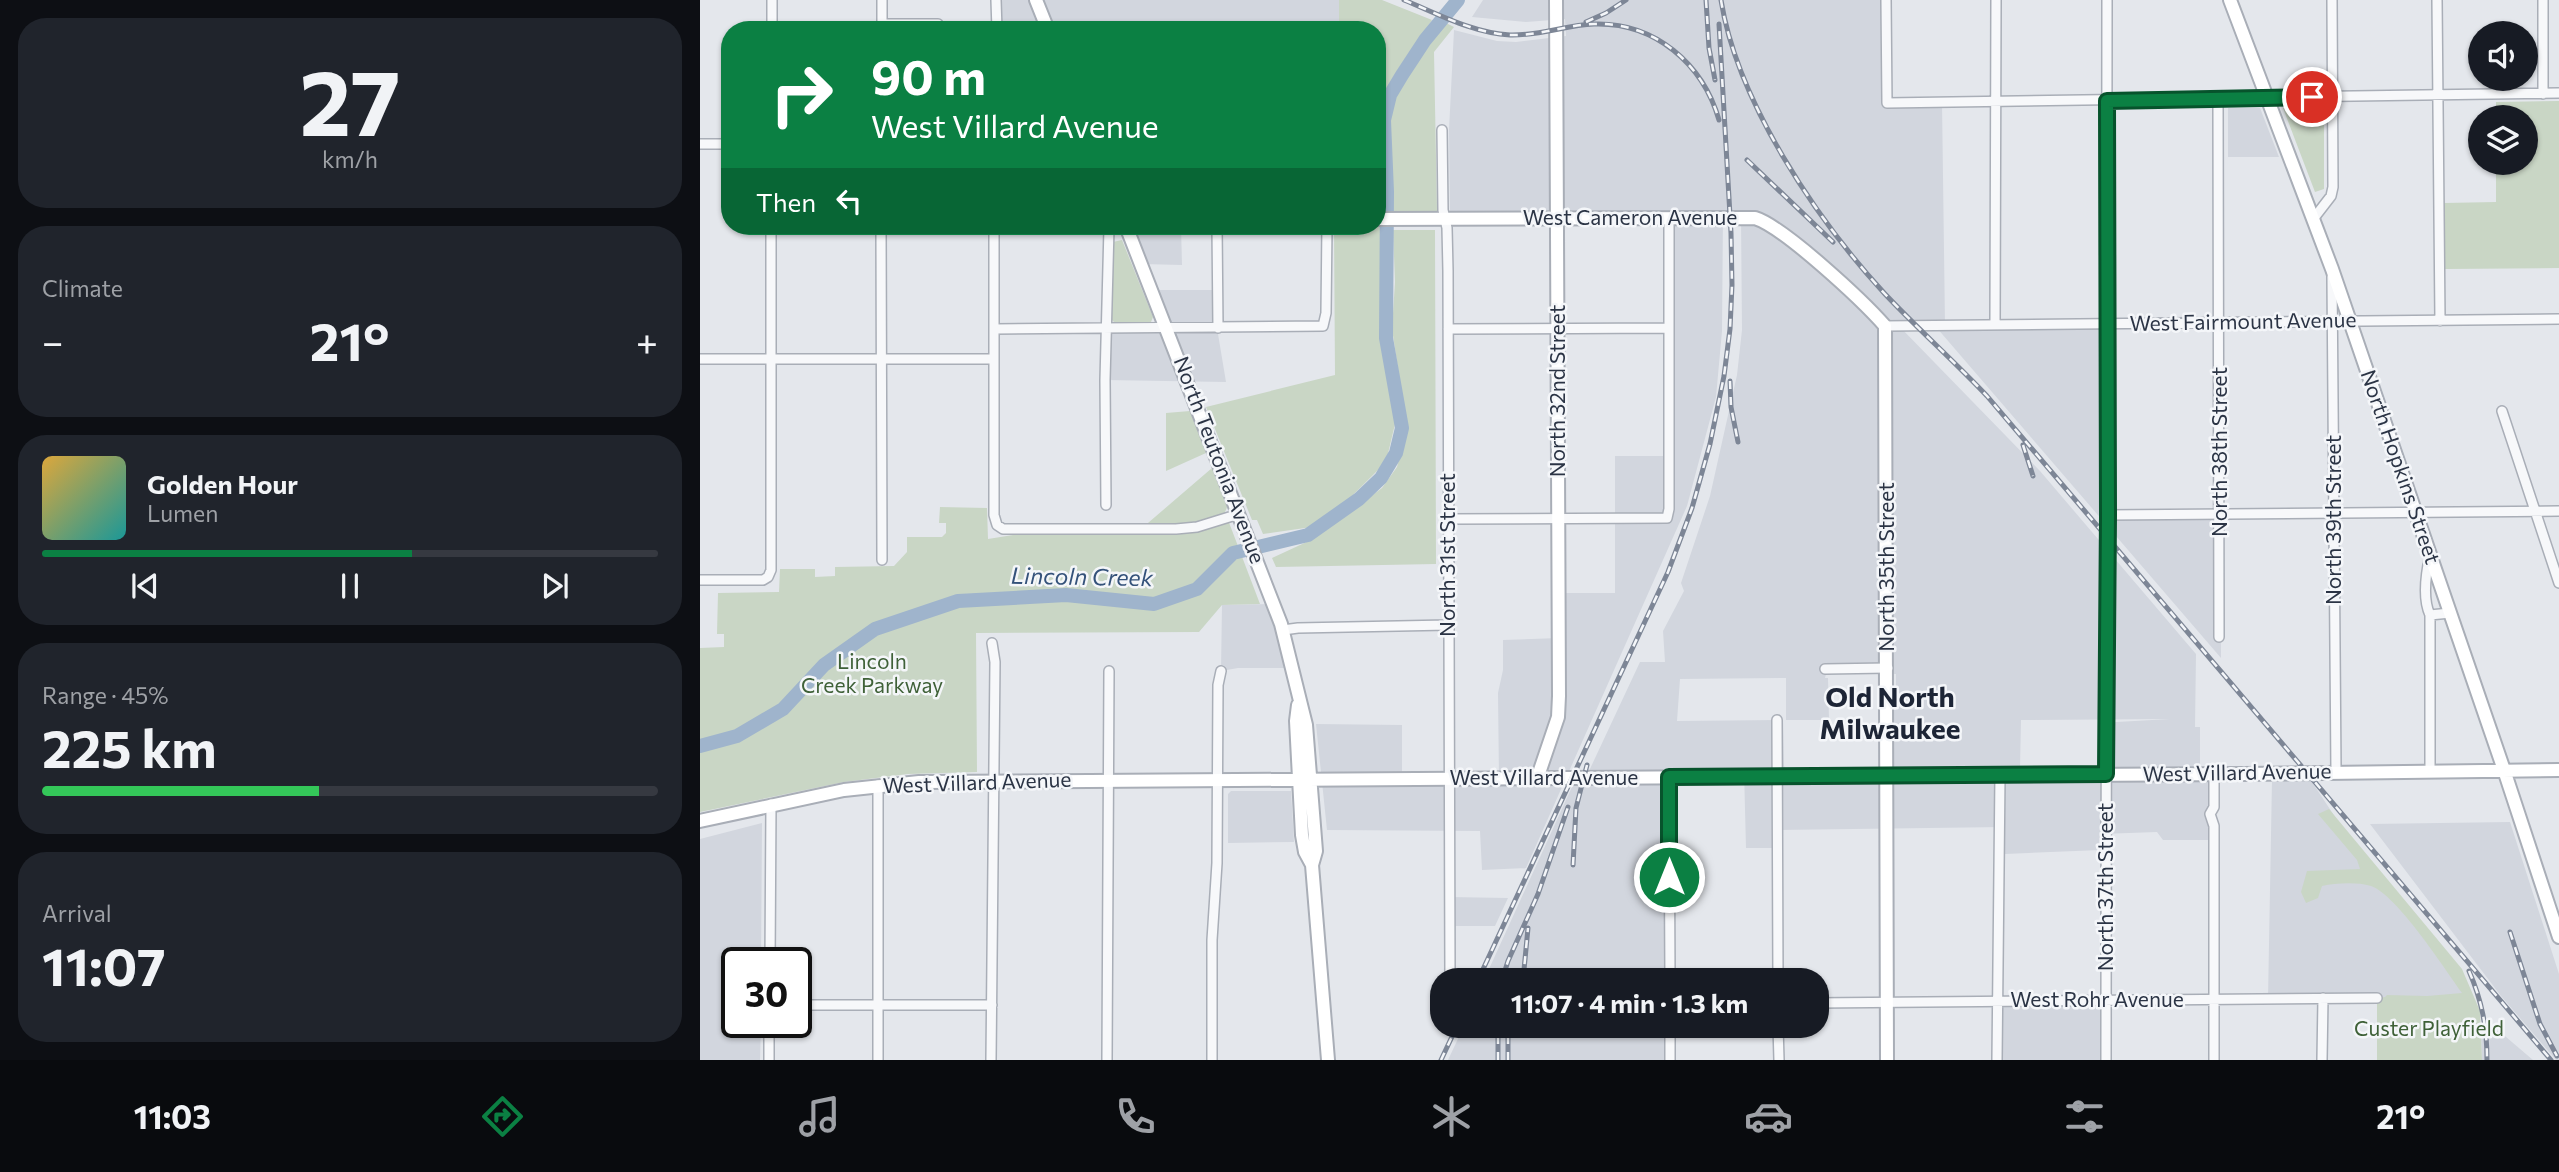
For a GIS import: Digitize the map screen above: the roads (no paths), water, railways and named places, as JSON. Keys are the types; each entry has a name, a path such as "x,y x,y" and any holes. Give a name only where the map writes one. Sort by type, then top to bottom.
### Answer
{"street":[{"path":"772,0 772,21"},
{"path":"882,0 882,21"},
{"path":"1036,0 1044,21"},
{"name":"North 32nd Street","path":"1537,779 1558,717 1559,696 1556,0"},
{"path":"1886,0 1887,103 2559,93"},
{"path":"1996,0 1996,324"},
{"name":"North 37th Street","path":"2106,1060 2107,0"},
{"name":"North Hopkins Street","path":"2230,0 2332,269 2559,937"},
{"path":"2314,218 2331,196 2333,187 2332,0"},
{"path":"2437,0 2440,321"},
{"path":"2543,0 2543,94"},
{"path":"997,21 998,1"},
{"name":"North 38th Street","path":"2218,99 2221,515 2219,637"},
{"name":"North 31st Street","path":"1442,130 1448,329 1450,968"},
{"path":"700,144 721,144"},
{"name":"West Cameron Avenue","path":"1386,219 1748,217 1767,223 1842,285 1885,326"},
{"path":"1448,519 1667,518 1669,218"},
{"path":"700,580 762,580 768,577 771,570 771,235"},
{"path":"881,235 882,560"},
{"path":"994,235 994,516 997,525 1003,529 1176,529 1240,517"},
{"path":"1106,505 1108,235"},
{"name":"North Teutonia Avenue","path":"1130,235 1267,582 1294,668 1299,698 1296,721 1305,779 1302,835 1305,852 1312,865 1328,1060"},
{"path":"1217,235 1218,328"},
{"path":"995,329 1316,328 1323,326 1326,313 1327,235"},
{"name":"North 39th Street","path":"2332,269 2336,771"},
{"name":"West Fairmount Avenue","path":"1885,326 2559,319"},
{"name":"North 35th Street","path":"1885,326 1887,1060"},
{"path":"1448,329 1668,328"},
{"path":"700,359 995,359"},
{"path":"2502,411 2559,583"},
{"path":"2108,515 2559,511"},
{"path":"2430,553 2426,575 2427,609 2430,615 2430,771"},
{"path":"2430,615 2450,613"},
{"path":"1283,630 1448,625"},
{"path":"991,1060 995,662 992,643"},
{"path":"1825,669 1888,668"},
{"path":"1107,1060 1109,671"},
{"path":"1212,1060 1212,940 1217,863 1218,685 1221,671"},
{"path":"1777,720 1778,968"},
{"name":"West Villard Avenue","path":"700,821 771,804 878,785 993,781 1537,779 2559,769"},
{"path":"2214,773 2214,807 2210,814 2214,826 2214,1060"},
{"path":"1997,1060 2000,775"},
{"path":"1669,777 1670,968"},
{"path":"878,785 878,1060"},
{"path":"769,947 771,804"},
{"path":"2322,1060 2323,998"},
{"name":"West Rohr Avenue","path":"1829,1003 2377,998"},
{"path":"812,1005 992,1005"},
{"path":"769,1038 769,1060"},
{"path":"1670,1038 1670,1060"},
{"path":"1778,1038 1779,1060"}],"waterway":[{"name":"Lincoln Creek","path":"1386,112 1390,95 1402,75 1425,40 1458,0"},
{"name":"Lincoln Creek","path":"700,746 737,736 783,709 824,665 875,629 958,601 1066,595 1154,604 1197,589 1233,553 1308,535 1359,499 1381,478 1396,453 1402,428 1386,338 1386,168"}],"railway":[{"path":"1404,0 1483,31 1510,35 1594,24 1637,30 1673,50 1689,64 1712,100 1719,120"},
{"path":"1586,22 1626,0"},
{"path":"1706,0 1709,48 1715,80"},
{"path":"1721,0 1730,39 1762,118 1783,157 1833,231 1885,294 1987,396 2551,1060"},
{"path":"1484,968 1668,572 1692,508 1710,444 1724,376 1732,285 1719,24"},
{"path":"1747,160 1833,242"},
{"path":"1730,381 1731,407 1738,442"},
{"path":"2023,445 2033,476"},
{"path":"1573,865 1576,808 1587,765"},
{"path":"1506,968 1538,894 1568,807"},
{"path":"1524,968 1528,928"},
{"path":"2510,932 2540,1024 2557,1056"},
{"path":"2469,971 2483,1014 2487,1060"},
{"path":"1441,1060 1451,1038"},
{"path":"1498,1038 1498,1060"},
{"path":"1508,1038 1508,1060"}],"district":[{"name":"Old North Milwaukee","path":"1890,713"}],"park label":[{"name":"Lincoln Creek Parkway","path":"872,674"},
{"name":"Custer Playfield","path":"2429,1029"}]}
